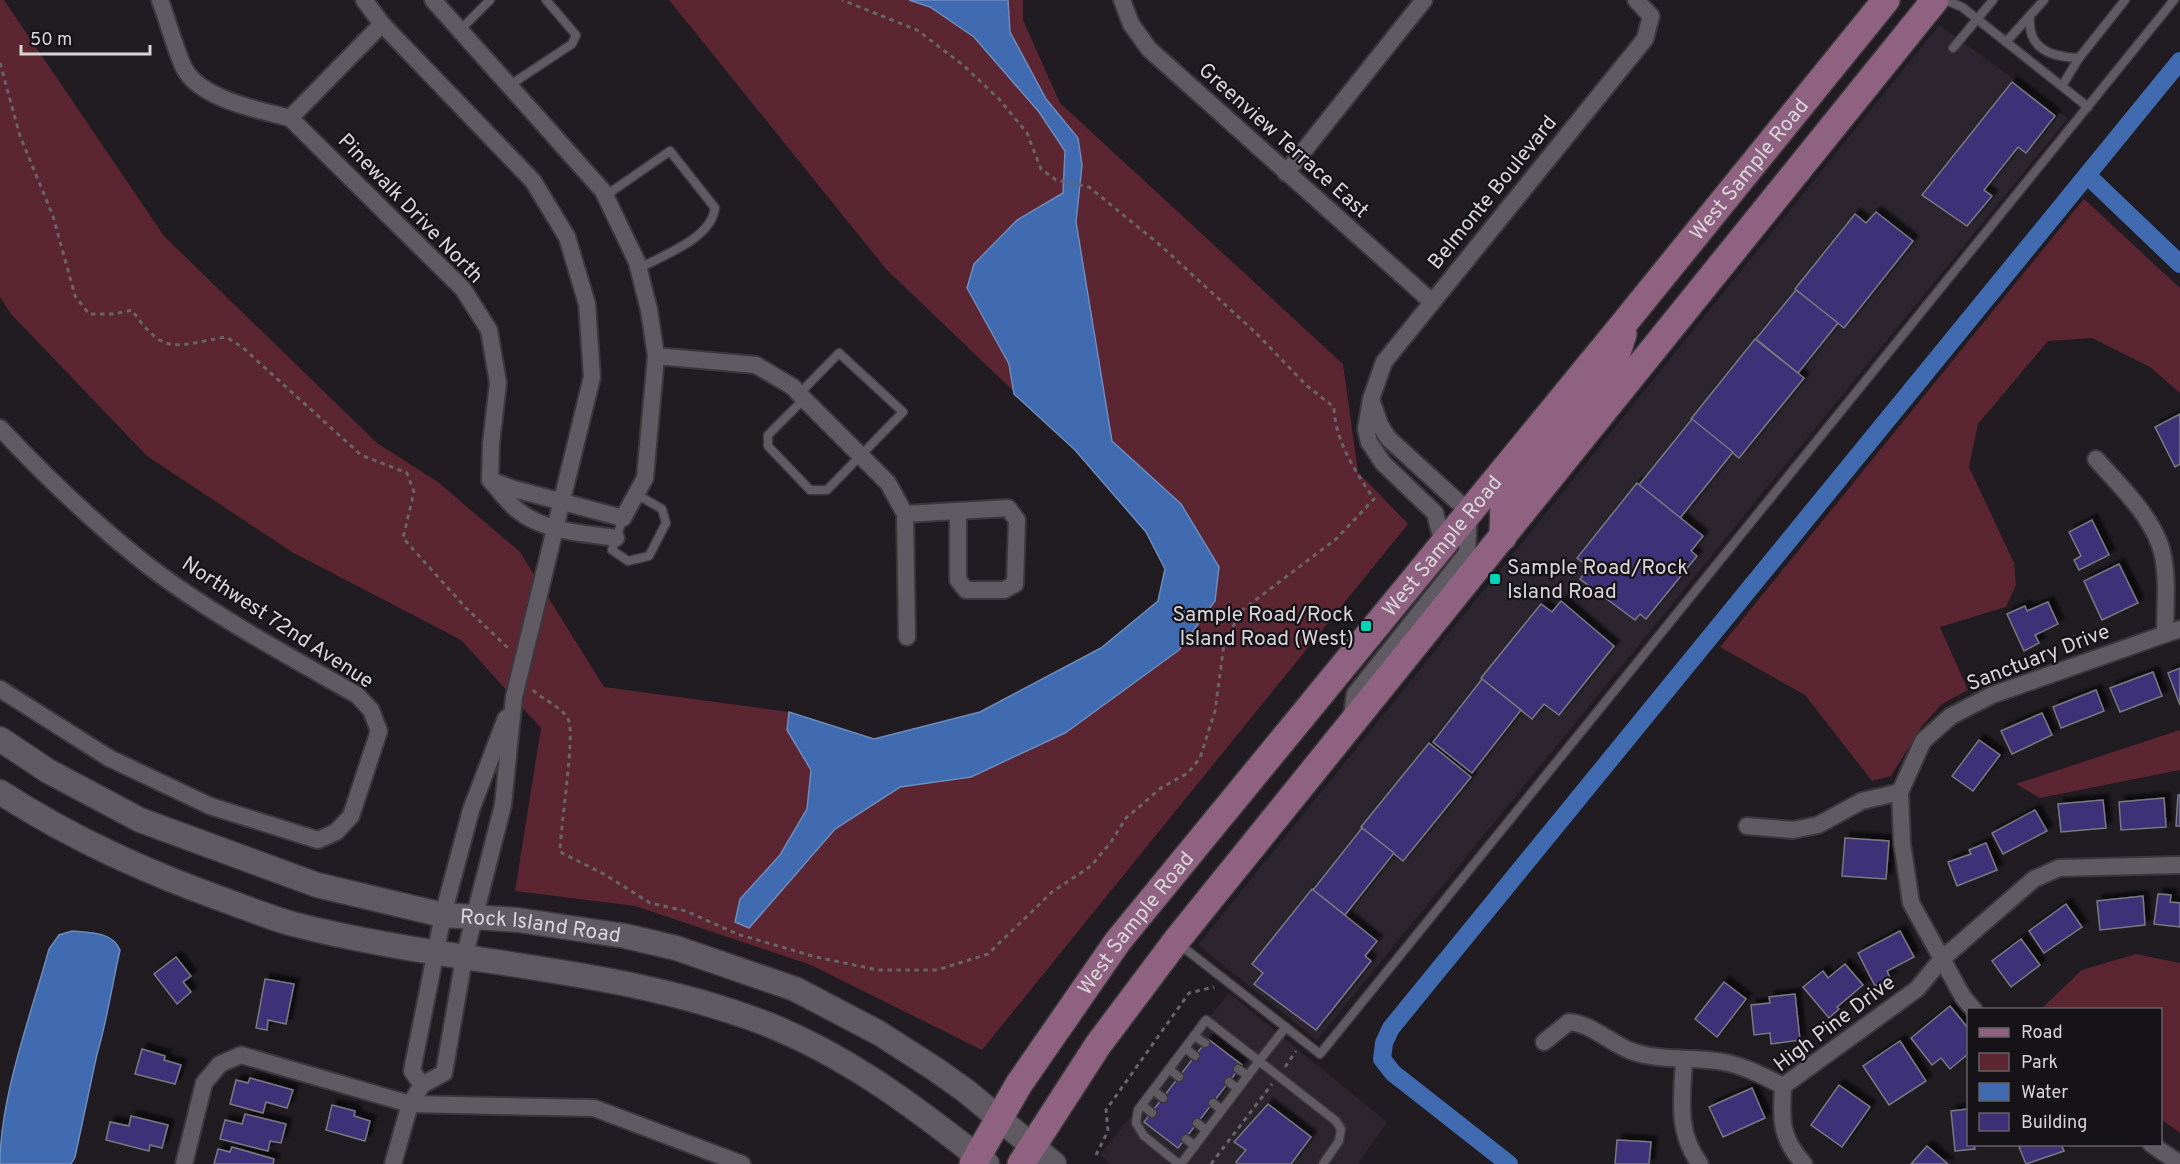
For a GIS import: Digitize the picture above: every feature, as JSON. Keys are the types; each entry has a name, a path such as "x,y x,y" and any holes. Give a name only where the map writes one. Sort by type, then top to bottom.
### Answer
{"main road":[{"name":"West Sample Road","path":"980,1161 1019,1084 1118,941 1886,0"},
{"name":"West Sample Road","path":"1027,1155 1098,1045 1176,941 1935,0"},
{"path":"1818,146 1820,109 1865,51 1865,26"},
{"path":"1503,537 1504,500 1612,368 1626,321"},
{"name":"Rock Island Road","path":"2,743 48,771 140,820 317,885 443,915 474,919 518,920 625,936 676,948 786,986 879,1033 958,1085 1001,1119 1027,1155 1054,1164"},
{"name":"Rock Island Road","path":"0,792 54,827 153,875 292,924 435,953 629,983 747,1017 804,1041 847,1064 899,1097 980,1161"}],"street":[{"name":"Pinewalk Drive North","path":"160,0 184,68 199,84 229,102 290,118 463,289 489,330 498,383 491,444 490,480"},
{"path":"364,0 382,24 533,181 567,237 588,304 592,377 564,501 519,674 514,698 503,805 464,958 444,1073 422,1085 410,1104 393,1164"},
{"path":"433,0 510,85 605,196 638,269 650,310 656,356 645,478 623,518 514,489 490,480"},
{"name":"Greenview Terrace East","path":"1122,0 1131,24 1149,49 1286,174 1432,302"},
{"path":"1286,174 1424,0"},
{"name":"Belmonte Boulevard","path":"1443,544 1435,513 1383,464 1369,442 1366,429 1371,399 1384,362 1645,39 1651,16 1636,0"},
{"path":"290,118 382,24"},
{"path":"656,356 756,365 802,396 888,483 906,514 907,637"},
{"path":"1351,722 1355,694 1467,553 1470,512 1388,438 1380,425 1371,399"},
{"name":"Northwest 72nd Avenue","path":"0,428 50,482 151,567 242,630 357,695 371,710 379,731 351,816 336,832 318,840 210,806 109,758 0,689"},
{"path":"2096,459 2150,522 2161,547 2173,631"},
{"path":"490,480 517,509 556,529 616,538"},
{"path":"906,514 1008,508 1017,520 1014,584 1004,590 966,590 958,580 958,511"},
{"name":"Sanctuary Drive","path":"1973,1008 1911,903 1902,843 1900,792 1923,741 1952,716 1992,695 2173,631"},
{"path":"422,1085 412,1071 443,915 471,810 514,698"},
{"path":"1747,826 1793,830 1818,825 1862,801 1900,792"},
{"name":"High Pine Drive","path":"1803,1164 1793,1152 1780,1123 1783,1086 1917,989 1942,959 2034,879 2059,868 2180,865"},
{"path":"1544,1042 1569,1022 1582,1023 1628,1050 1648,1057 1722,1062 1752,1070 1783,1086"},
{"path":"184,1164 204,1083 220,1064 241,1055 410,1104 594,1108 742,1164"},
{"path":"1684,1060 1680,1119 1690,1151 1700,1164"},
{"path":"2154,1146 2180,1164"}],"lane":[{"path":"460,30 490,0"},
{"path":"510,85 572,44 576,35 546,0"},
{"path":"1945,0 1962,8 2088,107"},
{"path":"1953,48 1993,0"},
{"path":"2006,42 2044,0"},
{"path":"2062,86 2079,58 2125,0"},
{"path":"1176,941 1320,1054 2174,0"},
{"path":"2030,17 2029,28 2037,46 2052,55 2079,58"},
{"path":"605,196 670,151 715,208 714,217 706,228 638,269"},
{"path":"838,353 903,412 861,456 828,490 810,490 768,446 768,435 838,353"},
{"path":"623,518 612,550 628,561 649,556 666,523 662,509 636,494"},
{"path":"1286,1027 1259,1061 1206,1130 1195,1146 1180,1164 1144,1136 1136,1123 1142,1105 1206,1020 1259,1061 1336,1121 1341,1129 1339,1142 1323,1164"},
{"path":"1194,1036 1205,1043"},
{"path":"1185,1048 1195,1056"},
{"path":"1169,1069 1179,1077"},
{"path":"1238,1069 1248,1076"},
{"path":"1229,1082 1238,1089"},
{"path":"1153,1090 1163,1098"},
{"path":"1213,1103 1222,1110"},
{"path":"1142,1105 1152,1113"},
{"path":"1197,1123 1206,1130"},
{"path":"1186,1139 1195,1146"}],"path":[{"path":"0,63 20,136 53,216 75,296 89,314 114,314 132,310 151,337 181,347 226,336 242,347 361,455 406,473 414,492 404,538 465,607 507,646 519,674 535,693 553,704 569,719 572,735 561,817 560,852 604,873 650,903 686,911 737,934 816,957 878,970 937,970 988,954 1052,892 1091,866 1111,842 1126,818 1161,788 1188,773 1200,758 1215,711 1224,644 1241,611 1336,539 1374,499 1352,466 1335,423 1334,407 1307,386 1257,334 1160,245 1089,187 1056,180 1041,169 1027,133 999,99 963,65 917,30 842,0"}],"shaded area":[{"path":"1939,25 2068,118 1317,1040 1198,945"},
{"path":"1229,993 1387,1122 1358,1164 1111,1164 1100,1155"}],"green space":[{"path":"0,0 4,0 164,236 377,443 438,482 520,552 604,687 789,712 874,739 980,712 1101,648 1158,601 1165,569 1146,532 1075,450 886,269 669,0 1023,0 1023,20 1060,103 1343,364 1358,472 1408,524 982,1050 811,965 635,906 515,891 541,728 461,640 292,552 147,456 11,314 0,297"},
{"path":"2084,199 2180,288 2180,393 2150,367 2092,338 2048,341 1978,424 1969,467 2014,563 2016,585 2006,607 1940,627 1968,690 1942,704 1922,726 1891,776 1872,781 1805,695 1720,647"},
{"path":"2180,730 2180,770 2040,798 2016,784"},
{"path":"2136,954 2180,963 2180,1133 2162,1120 2162,1008 2042,1008 2082,970"}],"water":[{"path":"909,0 1008,0 1010,32 1046,99 1078,138 1082,165 1076,222 1112,441 1181,504 1219,567 1215,601 1179,650 1065,733 971,777 900,787 835,829 749,928 735,922 740,899 780,855 807,809 811,770 787,730 789,712 874,739 980,712 1101,648 1158,601 1165,569 1146,532 1075,450 1014,394 1009,364 967,288 974,264 1017,220 1063,193 1065,151 1039,112 974,37 930,7"},
{"path":"72,931 106,936 112,939 120,950 75,1157 71,1164 0,1164 1,1138 11,1083 49,949 59,935"}],"building":[{"path":"2012,82 2055,116 2026,153 2018,147 1984,190 1992,196 1967,226 1922,195"},
{"path":"1876,212 1913,241 1844,328 1795,289 1855,214 1866,223"},
{"path":"1796,290 1838,323 1798,373 1756,339"},
{"path":"1755,339 1804,378 1739,458 1691,419"},
{"path":"2180,414 2180,464 2175,467 2155,427"},
{"path":"1692,419 1733,452 1680,518 1639,485"},
{"path":"1637,483 1703,536 1691,551 1697,556 1646,619 1640,614 1635,620 1580,579 1589,567 1577,558"},
{"path":"2092,520 2109,555 2079,570 2074,560 2081,556 2069,532"},
{"path":"2119,564 2138,603 2102,620 2084,581"},
{"path":"1561,601 1614,646 1559,715 1544,704 1532,719 1481,678 1541,604 1552,612"},
{"path":"2048,602 2058,624 2035,635 2039,643 2024,651 2007,614 2025,606 2027,611"},
{"path":"2180,668 2180,705 2168,673"},
{"path":"2153,672 2162,696 2120,712 2110,688"},
{"path":"1482,679 1521,710 1472,773 1433,742"},
{"path":"2096,690 2104,711 2061,728 2053,707"},
{"path":"2042,713 2052,735 2012,754 2001,731"},
{"path":"1979,740 2000,755 1973,791 1952,776"},
{"path":"1429,743 1471,777 1403,861 1361,827"},
{"path":"2178,795 2180,795 2180,826 2176,826"},
{"path":"2164,798 2166,827 2121,830 2119,802"},
{"path":"2103,800 2106,828 2061,832 2058,804"},
{"path":"2035,810 2047,831 2003,854 1992,833"},
{"path":"1362,828 1394,853 1345,915 1313,890"},
{"path":"1845,838 1889,841 1886,879 1842,876"},
{"path":"1986,843 1997,870 1957,886 1948,862 1971,854 1969,850"},
{"path":"1312,889 1377,941 1365,956 1371,961 1316,1030 1254,984 1263,973 1252,964"},
{"path":"2158,894 2171,895 2170,902 2180,903 2180,927 2154,924"},
{"path":"2143,896 2145,925 2100,930 2097,901"},
{"path":"2066,904 2082,927 2044,953 2029,931"},
{"path":"1900,931 1914,957 1887,971 1890,978 1875,986 1858,953"},
{"path":"2021,939 2040,965 2011,987 1992,961"},
{"path":"176,957 191,976 183,982 191,992 177,1004 154,974"},
{"path":"1845,964 1863,985 1837,1007 1839,1009 1829,1018 1803,987 1823,971 1828,978"},
{"path":"265,979 294,984 286,1024 268,1020 267,1030 256,1028"},
{"path":"1724,982 1746,999 1717,1037 1695,1019"},
{"path":"1795,994 1800,1040 1771,1044 1770,1033 1754,1035 1751,1005 1770,1003 1769,997"},
{"path":"1950,1006 1967,1027 1967,1055 1950,1069 1941,1058 1932,1065 1911,1038"},
{"path":"1208,1039 1242,1065 1178,1148 1144,1122"},
{"path":"1900,1041 1926,1081 1889,1105 1863,1066"},
{"path":"142,1049 165,1056 164,1060 181,1065 175,1084 135,1074"},
{"path":"250,1078 293,1090 287,1108 266,1102 263,1113 230,1104 236,1080 248,1083"},
{"path":"1839,1085 1870,1107 1842,1147 1811,1125"},
{"path":"1752,1088 1765,1118 1723,1137 1709,1107"},
{"path":"1268,1104 1311,1137 1291,1164 1238,1164 1236,1162 1246,1150 1234,1142"},
{"path":"332,1105 355,1111 354,1116 370,1121 365,1141 326,1130"},
{"path":"1967,1109 1967,1146 1974,1146 1975,1149 1955,1151 1951,1111"},
{"path":"245,1114 286,1124 281,1143 270,1141 268,1151 220,1139 225,1120 242,1124"},
{"path":"131,1116 168,1125 162,1148 150,1145 149,1151 106,1140 110,1122 129,1126"},
{"path":"1617,1140 1651,1142 1649,1164 1615,1164"},
{"path":"1927,1146 1948,1164 1911,1164"},
{"path":"2062,1146 2064,1151 2026,1164 2019,1147"},
{"path":"232,1147 274,1159 273,1164 214,1164 218,1149 230,1152"}],"waterway":[{"path":"1509,1164 1393,1073 1382,1059 1384,1043 1391,1028 2180,61"},
{"path":"2087,175 2180,264"}],"place":[{"name":"Sample Road/Rock Island Road","path":"1495,579"},
{"name":"Sample Road/Rock Island Road (West)","path":"1366,626"}]}
